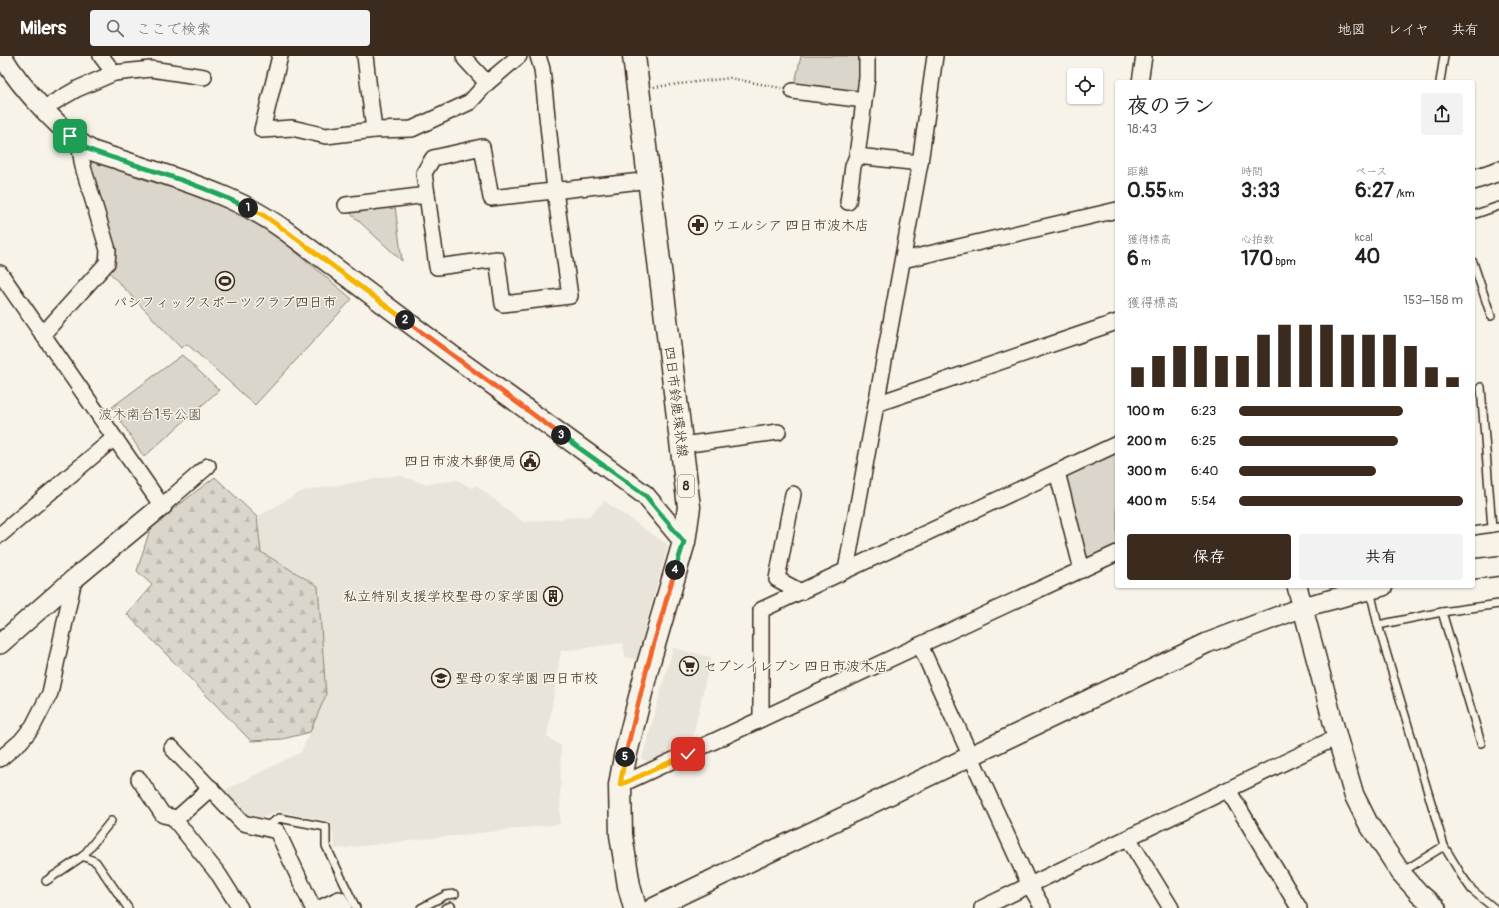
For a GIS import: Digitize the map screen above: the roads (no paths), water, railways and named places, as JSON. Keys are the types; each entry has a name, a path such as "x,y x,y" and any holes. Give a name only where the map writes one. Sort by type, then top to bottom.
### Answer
{"main road":[{"name":"四日市鈴鹿環状線","path":"634,56 689,507 684,542 648,664 625,757 620,785 621,836 629,886 635,908"}],"street":[{"path":"101,56 114,73"},
{"path":"280,56 262,130 292,128 326,136 374,130 412,129 470,102 487,83 519,56"},
{"path":"365,56 374,130"},
{"path":"464,56 487,83"},
{"path":"538,56 542,69 556,191 570,296 503,304 497,259 437,267 424,173 433,158 482,147 491,198 556,191 650,180"},
{"path":"848,202 853,166 857,156 868,56"},
{"path":"846,570 920,163 935,56"},
{"path":"1140,80 1144,56"},
{"path":"44,108 77,89 114,73 153,63 204,77"},
{"path":"4,64 70,136 79,143 93,151 202,187 229,198 263,215 275,223 453,356 645,495 684,542"},
{"path":"792,91 864,100"},
{"path":"43,334 108,263 108,250 83,167 79,143"},
{"path":"857,156 920,163"},
{"path":"1475,179 1499,171"},
{"path":"346,205 427,195"},
{"path":"903,260 1115,210"},
{"path":"0,273 162,506"},
{"path":"876,404 1115,323"},
{"path":"682,445 778,432"},
{"path":"0,535 114,438"},
{"path":"761,720 761,610 1115,445"},
{"path":"0,644 74,579 208,466"},
{"path":"1057,472 1082,570"},
{"path":"793,494 777,580 801,592"},
{"path":"620,785 1115,554"},
{"path":"1475,569 1499,566"},
{"path":"0,759 21,741 33,726 50,693 74,579"},
{"path":"1298,588 1354,795 1368,823 1401,873 1419,893 1436,908"},
{"path":"653,908 1207,643 1303,607 1370,588"},
{"path":"920,645 1030,886 1042,908"},
{"path":"982,908 1337,737"},
{"path":"172,748 243,823 277,831 313,908"},
{"path":"139,779 163,815 177,818"},
{"path":"211,788 175,820 219,875 240,908"},
{"path":"1228,790 1299,908"},
{"path":"1128,838 1171,908"},
{"path":"320,908 339,899 344,908"}],"lane":[{"path":"1440,80 1444,56"},
{"path":"1475,214 1499,206"},
{"path":"1475,268 1490,316"},
{"path":"1475,531 1495,528 1481,387"},
{"path":"1374,588 1378,625 1444,846 1472,890 1494,908"},
{"path":"1378,625 1442,612 1499,604"},
{"path":"1442,612 1481,743"},
{"path":"263,828 279,818 326,827 326,846 356,908"},
{"path":"46,881 83,856 111,821"},
{"path":"1401,873 1444,846"},
{"path":"83,856 96,862 128,908"},
{"path":"421,908 446,895 455,894"},
{"path":"445,908 450,906 452,908"}],"place":[{"name":"ウエルシア 四日市波木店","path":"698,225"},
{"name":"パシフィックスポーツクラブ四日市","path":"225,281"},
{"name":"四日市波木郵便局","path":"530,461"},
{"name":"私立特別支援学校聖母の家学園","path":"553,596"},
{"name":"セブンイレブン 四日市波木店","path":"689,666"},
{"name":"聖母の家学園 四日市校","path":"441,678"}],"park label":[{"name":"波木南台1号公園","path":"150,414"}]}
